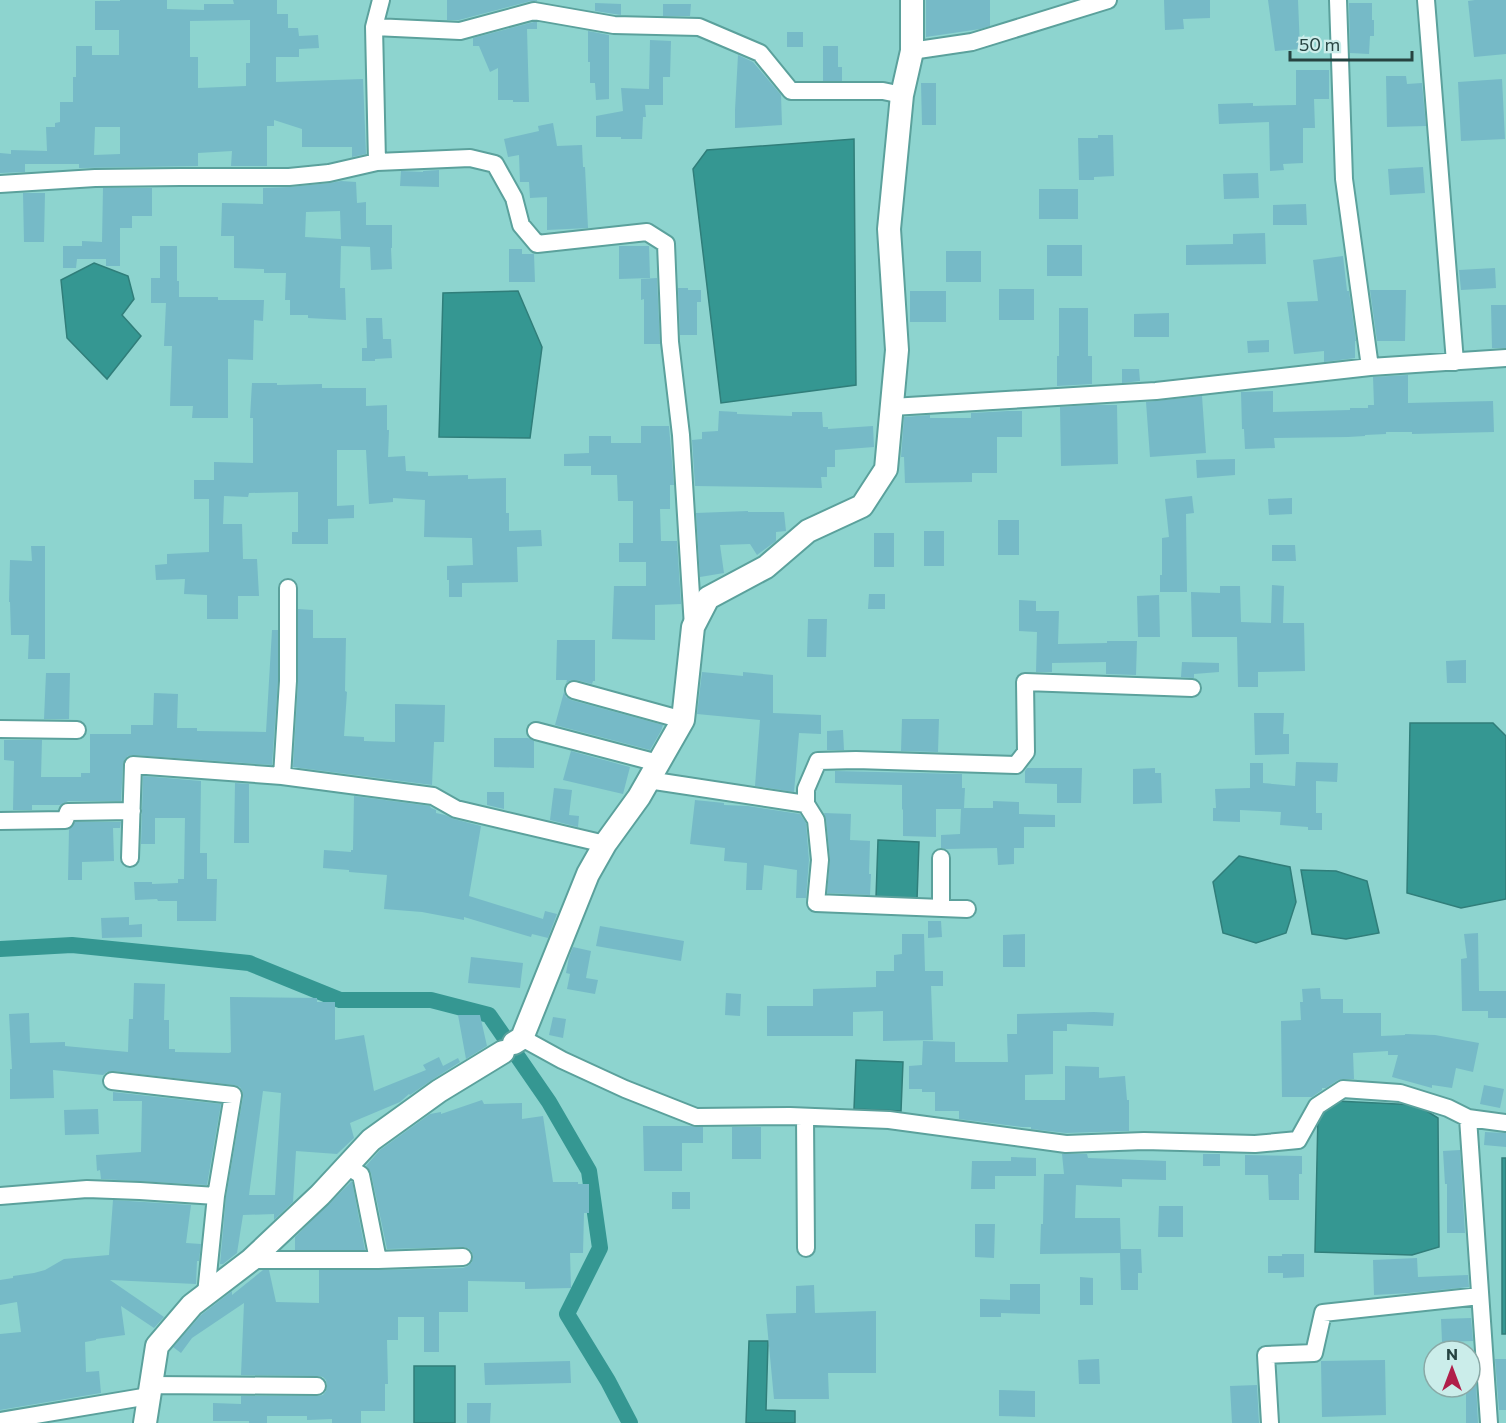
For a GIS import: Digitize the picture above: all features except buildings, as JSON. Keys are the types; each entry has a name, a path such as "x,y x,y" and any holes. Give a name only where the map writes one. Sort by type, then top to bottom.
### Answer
{"street":[{"path":"377,162 374,27 381,0"},
{"path":"693,627 708,598 766,567 808,531 862,506 886,469 897,350 889,229 902,95 912,51 912,0"},
{"path":"918,50 972,42 1108,0"},
{"path":"1338,0 1344,178 1370,367"},
{"path":"1426,0 1455,362"},
{"path":"374,27 460,31 534,11 614,26 699,27 760,53 791,91 883,92 902,95"},
{"path":"0,184 106,178 289,177 329,174 377,162 470,158 495,164 514,198 521,225 537,244 647,232 666,244 670,342 681,435 693,627 683,720 639,797 605,844 588,874 513,1044 439,1091 371,1140 320,1195 250,1260 192,1305 157,1346 145,1423"},
{"path":"892,407 1156,392 1370,367 1506,358"},
{"path":"282,776 288,681 288,588"},
{"path":"967,909 816,903 820,860 816,820 806,804 806,789 818,761 1016,765 1026,752 1025,682 1192,688"},
{"path":"574,690 683,720"},
{"path":"0,729 77,730"},
{"path":"536,732 653,772 806,804"},
{"path":"130,858 133,765 282,776 433,796 456,809 605,844"},
{"path":"0,820 65,820 68,812 132,811"},
{"path":"941,858 941,908"},
{"path":"513,1044 562,1060 625,1089 696,1117 889,1120 1066,1144 1144,1142 1255,1144 1298,1140 1317,1106 1343,1089 1400,1094 1448,1108 1468,1118 1506,1124"},
{"path":"112,1081 233,1095 216,1196 206,1294"},
{"path":"805,1117 806,1248"},
{"path":"1468,1118 1489,1423"},
{"path":"347,1166 361,1175 378,1260"},
{"path":"0,1196 87,1189 216,1196"},
{"path":"250,1260 378,1260 463,1257"},
{"path":"1270,1423 1266,1355 1314,1353 1323,1313 1480,1296"},
{"path":"0,1421 150,1390 317,1386"}],"water":[{"path":"854,139 856,385 721,403 693,169 707,150"},
{"path":"94,263 128,276 134,299 122,315 141,336 107,379 67,338 61,280"},
{"path":"518,291 542,347 530,438 439,437 443,293"},
{"path":"1410,723 1493,723 1506,736 1506,899 1461,908 1407,893"},
{"path":"878,840 919,842 917,900 876,898"},
{"path":"1239,856 1290,867 1296,902 1286,933 1256,943 1223,933 1213,882"},
{"path":"1301,870 1336,871 1367,881 1379,933 1346,939 1312,934"},
{"path":"856,1060 903,1062 901,1111 854,1109"},
{"path":"1336,1101 1417,1105 1438,1118 1439,1247 1412,1255 1315,1252 1318,1114"},
{"path":"1502,1158 1506,1158 1506,1334 1502,1334"},
{"path":"749,1341 768,1341 766,1410 795,1411 795,1423 746,1423"},
{"path":"414,1366 455,1366 455,1423 414,1423"}],"waterway":[{"path":"0,949 72,945 249,963 340,1000 431,1000 489,1015 549,1102 589,1171 600,1248 567,1314 608,1381 630,1423"}]}
